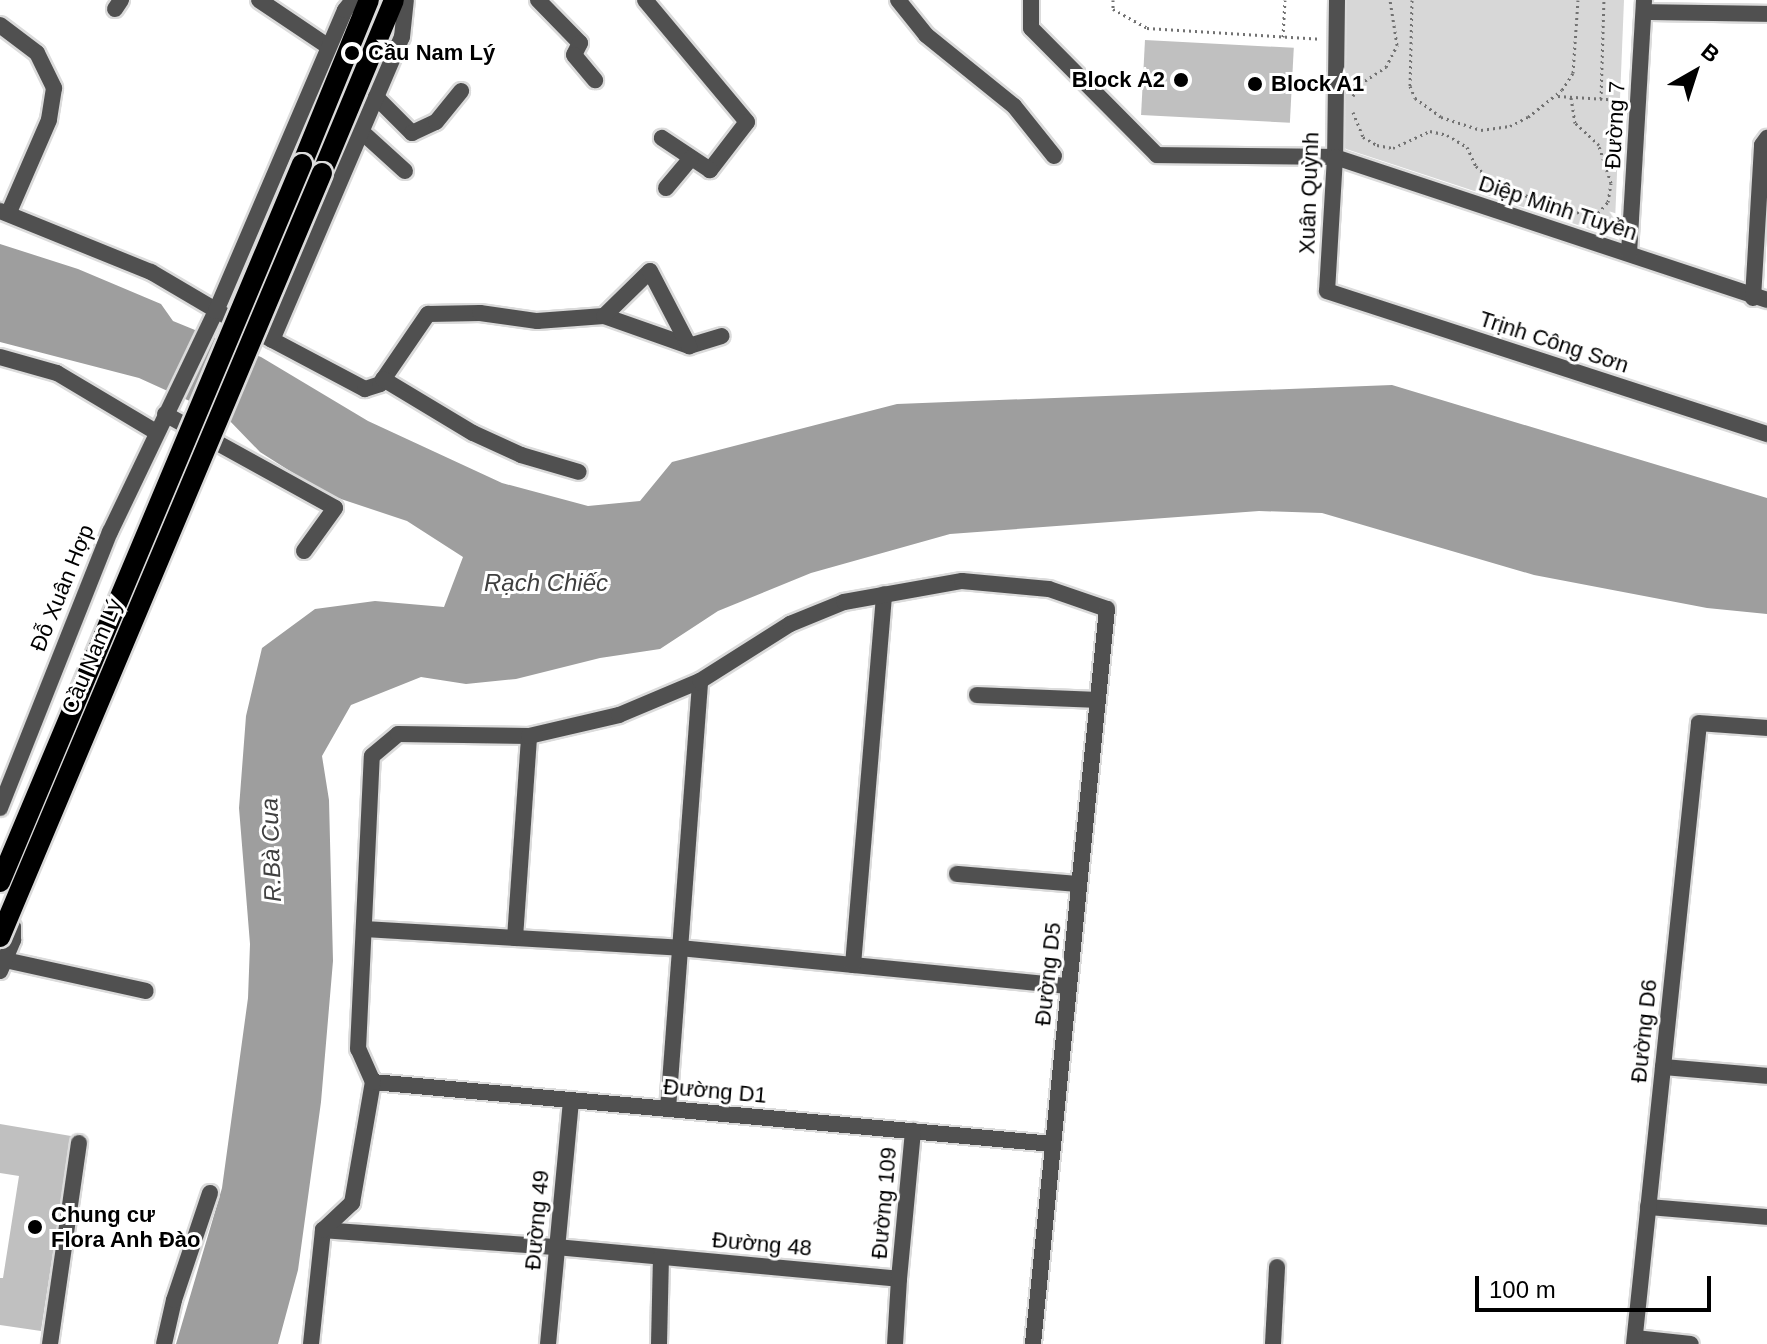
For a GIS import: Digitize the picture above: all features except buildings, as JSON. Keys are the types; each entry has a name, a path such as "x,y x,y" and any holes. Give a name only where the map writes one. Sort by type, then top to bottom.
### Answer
{"main road":[{"name":"Cầu Nam Lý","path":"0,882 369,0"},
{"name":"Cầu Nam Lý","path":"0,937 394,0"}],"street":[{"path":"259,0 329,47"},
{"path":"216,311 329,47 353,0"},
{"path":"272,340 402,37 406,0"},
{"path":"538,0 580,43 574,55 595,80"},
{"path":"645,0 747,122 710,170 662,138"},
{"path":"898,0 926,35 1014,106 1054,156"},
{"name":"Diệp Minh Tuyền","path":"1031,0 1031,28 1157,155 1335,157 1760,299"},
{"name":"Xuân Quỳnh","path":"1327,291 1335,157 1337,0"},
{"path":"1644,6 1767,14"},
{"name":"Đường 7","path":"1629,253 1644,6"},
{"path":"0,25 37,53 54,88 49,120 4,212 151,272 216,311 365,389 373,388 383,379 428,314 480,313 537,321 604,316 689,346 722,336"},
{"path":"376,97 412,133 436,122 461,91"},
{"path":"362,132 405,171"},
{"path":"1760,299 1762,145 1767,138"},
{"path":"666,188 691,158"},
{"path":"604,316 650,271 689,346"},
{"name":"Trịnh Công Sơn","path":"1327,291 1767,434"},
{"name":"Đỗ Xuân Hợp","path":"0,808 110,532 216,311"},
{"path":"0,357 57,373 156,432"},
{"path":"383,379 473,433 521,455 579,472"},
{"path":"165,414 335,508 304,551"},
{"name":"Đường D5","path":"884,594 962,581 1049,589 1107,609 1033,1344"},
{"path":"311,1344 323,1230 352,1203 373,1082 358,1049 372,756 398,734 529,736 619,715 700,681 790,624 844,602 884,594 853,965"},
{"path":"668,1109 700,681"},
{"path":"977,695 1097,700"},
{"name":"Đường D6","path":"1634,1341 1699,723 1767,728"},
{"path":"515,938 529,736"},
{"path":"957,874 1079,884"},
{"path":"0,916 13,927 13,940 2,966 146,991"},
{"path":"364,929 680,948 1068,986"},
{"path":"1663,1067 1767,1076"},
{"name":"Đường D1","path":"373,1082 1053,1144"},
{"name":"Đường 49","path":"548,1344 571,1100"},
{"name":"Đường 109","path":"899,1279 913,1131"},
{"path":"50,1344 79,1143"},
{"path":"164,1344 174,1300 210,1193"},
{"path":"1648,1207 1767,1217"},
{"name":"Đường 48","path":"323,1230 556,1247 899,1279"},
{"path":"659,1344 661,1257"},
{"path":"1273,1344 1277,1267"},
{"path":"895,1344 899,1279"},
{"path":"1634,1341 1691,1344"}],"path":[{"path":"1113,0 1113,9 1147,28 1335,40"},
{"path":"1283,37 1285,0"},
{"path":"1353,100 1360,84 1386,67 1397,45 1390,0"},
{"path":"1412,0 1410,86 1415,98 1431,111 1456,123 1490,129 1510,126 1528,117 1556,96 1573,73 1578,0"},
{"path":"1601,99 1604,0"},
{"path":"1556,96 1638,101"},
{"path":"1352,107 1363,137 1377,145 1393,148 1430,131 1447,135 1467,147 1476,166 1497,186 1589,216 1598,213 1608,202 1611,183 1599,145 1575,123 1571,97"}],"shaded area":[{"path":"1342,0 1624,0 1615,222 1603,230 1590,229 1346,149 1338,139"}],"water":[{"name":"Rạch Chiếc","path":"0,244 78,269 161,304 173,321 261,357 368,421 502,483 588,506 640,501 672,462 897,404 1392,385 1767,498 1767,614 1707,608 1534,575 1322,513 1259,511 950,534 811,573 718,611 660,649 600,658 516,679 466,684 421,677 351,705 322,756 329,800 333,961 321,1102 298,1270 278,1344 176,1344 222,1188 248,998 250,944 239,808 246,716 262,648 315,609 375,601 444,607 463,557 407,521 326,494 260,452 227,418 139,378 0,342"}],"place":[{"name":"Cầu Nam Lý","path":"352,53"},
{"name":"Block A2","path":"1181,80"},
{"name":"Block A1","path":"1255,84"},
{"name":"Chung cư Flora Anh Đào","path":"35,1227"}],"water label":[{"name":"R.Bà Cua","path":"271,850"}]}
